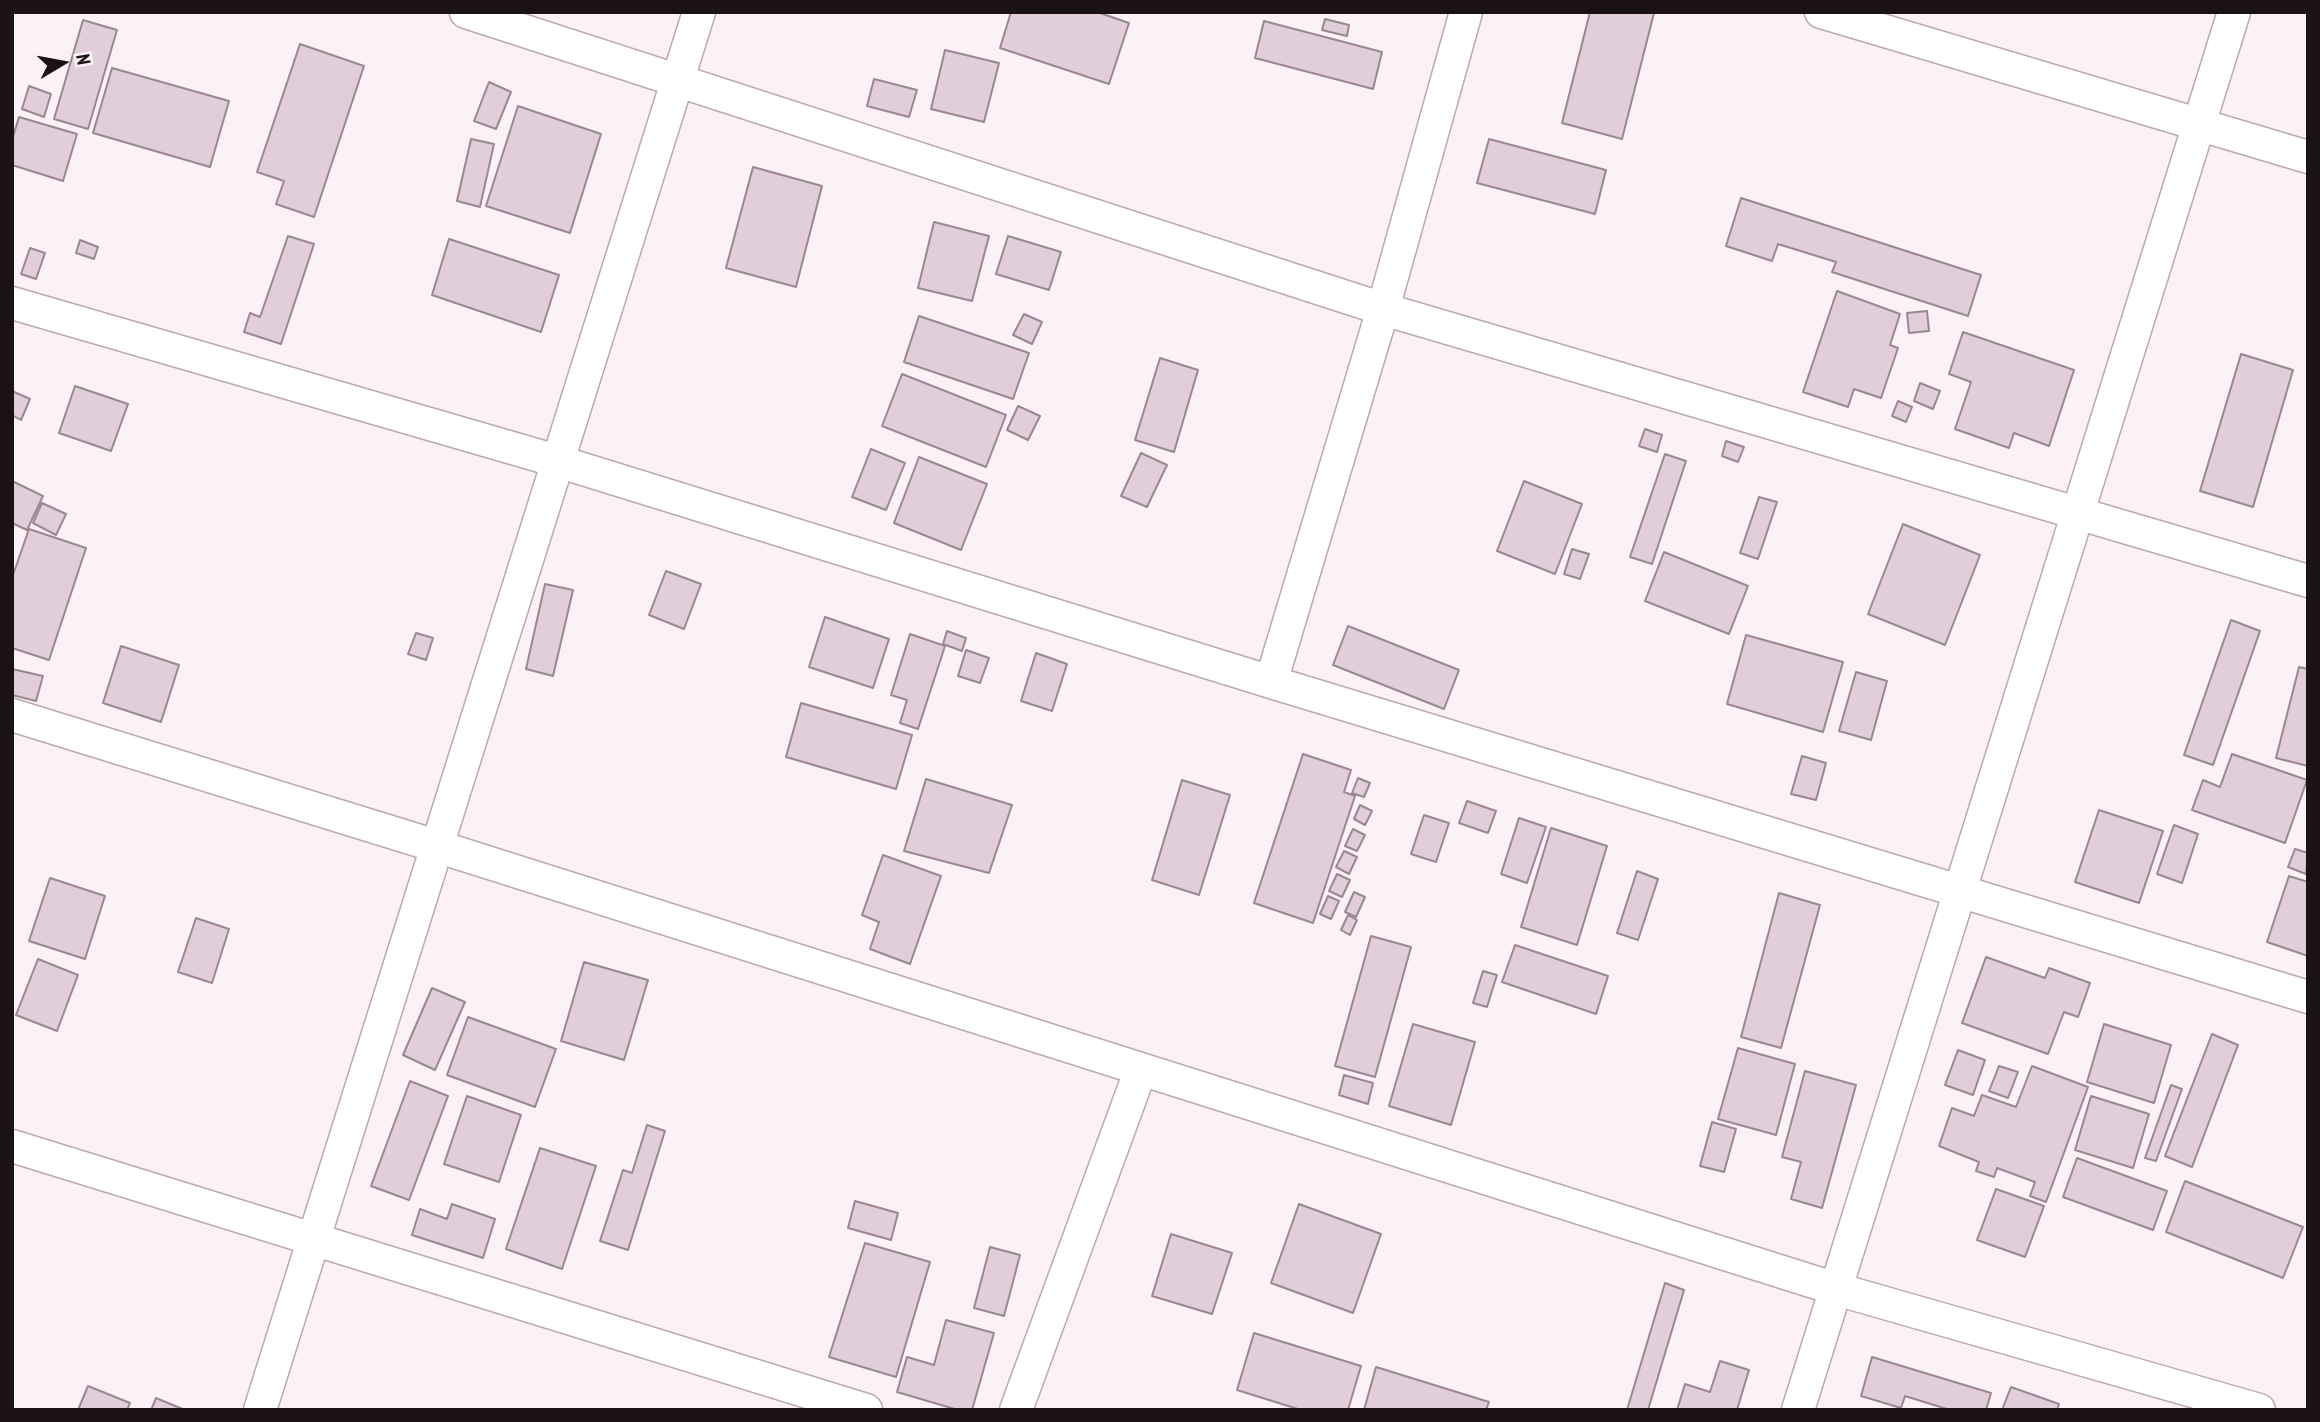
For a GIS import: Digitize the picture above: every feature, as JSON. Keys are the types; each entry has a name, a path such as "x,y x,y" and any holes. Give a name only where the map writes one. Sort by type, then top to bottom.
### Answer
{"street":[{"path":"466,12 1383,309 2308,581"},
{"path":"260,1410 699,12"},
{"path":"1271,682 1383,309 1466,12"},
{"path":"1821,12 2308,157"},
{"path":"1798,1410 2234,12"},
{"path":"12,303 557,461 1271,682 2308,997"},
{"path":"12,715 436,846 1836,1289 2259,1410"},
{"path":"1016,1410 1141,1069"},
{"path":"12,1146 866,1410"}],"building":[{"path":"1011,12 1097,12 1129,23 1109,84 1000,48"},
{"path":"1590,12 1654,13 1622,139 1562,123"},
{"path":"1325,19 1349,25 1347,36 1322,30"},
{"path":"83,20 117,30 88,129 54,119"},
{"path":"1264,21 1382,52 1373,89 1255,58"},
{"path":"300,44 364,66 314,217 276,204 284,181 257,172"},
{"path":"945,50 999,63 984,122 931,109"},
{"path":"112,68 229,101 210,167 93,133"},
{"path":"874,79 917,90 909,117 867,106"},
{"path":"489,82 511,92 496,129 474,121"},
{"path":"29,86 51,94 44,117 22,109"},
{"path":"518,106 601,134 570,233 486,206"},
{"path":"19,117 77,134 63,181 12,165 12,140"},
{"path":"471,139 494,144 480,207 457,201"},
{"path":"1489,139 1606,170 1595,214 1477,183"},
{"path":"753,167 822,186 796,287 726,268"},
{"path":"1741,198 1981,275 1968,316 1832,272 1836,262 1778,244 1772,261 1726,246"},
{"path":"934,222 989,236 972,301 918,288"},
{"path":"288,236 314,244 281,344 244,332 250,313 260,317"},
{"path":"1008,236 1061,252 1049,290 996,274"},
{"path":"449,239 559,275 541,332 432,295"},
{"path":"80,240 98,247 94,259 76,253"},
{"path":"30,248 45,253 36,279 21,274"},
{"path":"1837,291 1900,314 1890,345 1898,348 1881,398 1854,389 1848,407 1803,392"},
{"path":"1927,311 1929,331 1909,333 1907,313"},
{"path":"1024,314 1042,322 1032,344 1013,335"},
{"path":"919,316 1029,353 1013,399 904,362"},
{"path":"1963,332 2074,370 2049,446 2014,433 2009,448 1955,429 1971,382 1949,374"},
{"path":"2241,354 2293,370 2253,507 2200,491"},
{"path":"1160,358 1198,370 1174,452 1135,440"},
{"path":"902,374 1006,415 986,467 882,426"},
{"path":"1920,383 1940,391 1933,409 1914,401"},
{"path":"75,386 128,404 111,451 59,433"},
{"path":"12,391 30,399 21,420 12,415"},
{"path":"1898,401 1912,407 1906,422 1892,416"},
{"path":"1018,406 1040,416 1028,440 1007,430"},
{"path":"1645,429 1662,435 1657,452 1639,446"},
{"path":"1726,441 1744,447 1738,462 1722,456"},
{"path":"871,449 905,463 886,510 852,497"},
{"path":"1141,453 1167,465 1147,507 1121,496"},
{"path":"1665,454 1686,461 1652,564 1630,557"},
{"path":"919,457 987,484 961,550 894,523"},
{"path":"12,481 43,496 27,530 12,523"},
{"path":"1524,481 1582,504 1555,574 1497,551"},
{"path":"1759,497 1777,502 1758,559 1740,553"},
{"path":"42,503 66,514 56,535 33,523"},
{"path":"1903,524 1980,555 1945,645 1868,614"},
{"path":"29,529 86,548 49,660 12,648 12,578"},
{"path":"1572,549 1589,554 1580,579 1564,574"},
{"path":"1664,552 1748,586 1729,634 1645,601"},
{"path":"666,571 701,584 684,629 649,615"},
{"path":"545,584 573,590 553,676 526,669"},
{"path":"825,617 889,639 873,688 809,667"},
{"path":"2231,620 2260,631 2213,765 2184,755"},
{"path":"1348,626 1459,670 1444,709 1333,665"},
{"path":"947,631 966,638 962,651 943,644"},
{"path":"416,633 433,638 426,660 408,654"},
{"path":"910,634 945,646 918,729 900,723 907,700 891,695"},
{"path":"1746,635 1843,662 1823,732 1727,704"},
{"path":"121,646 179,665 161,722 103,703"},
{"path":"966,650 989,658 980,683 958,676"},
{"path":"1036,653 1067,664 1052,711 1021,701"},
{"path":"2299,667 2308,669 2308,766 2276,758"},
{"path":"12,669 43,676 36,701 12,695"},
{"path":"1856,672 1887,681 1871,740 1839,731"},
{"path":"801,703 912,735 896,789 786,757"},
{"path":"1303,754 1351,770 1344,792 1355,796 1313,923 1254,903"},
{"path":"2232,754 2307,780 2285,843 2192,810 2203,780 2220,787"},
{"path":"1802,756 1826,763 1816,800 1791,794"},
{"path":"1358,778 1370,783 1364,797 1352,793"},
{"path":"926,779 1012,805 989,873 904,851"},
{"path":"1182,780 1230,795 1199,895 1152,880"},
{"path":"1467,801 1496,811 1488,833 1459,823"},
{"path":"1360,805 1372,811 1365,825 1354,819"},
{"path":"2099,810 2163,831 2139,903 2075,882"},
{"path":"1424,815 1449,823 1436,862 1411,854"},
{"path":"1519,818 1546,827 1527,883 1501,874"},
{"path":"2174,825 2198,834 2182,883 2157,874"},
{"path":"1551,828 1607,846 1577,945 1521,927"},
{"path":"1353,829 1365,835 1357,851 1345,846"},
{"path":"2295,849 2308,853 2306,874 2288,867"},
{"path":"1344,851 1357,857 1349,874 1336,867"},
{"path":"883,855 941,876 910,964 870,949 879,922 862,915"},
{"path":"1637,871 1658,879 1638,940 1617,933"},
{"path":"1337,874 1350,880 1342,897 1329,891"},
{"path":"2289,876 2308,882 2308,956 2267,942"},
{"path":"50,878 105,896 85,959 29,941"},
{"path":"1354,892 1365,897 1356,917 1345,912"},
{"path":"1779,893 1820,905 1781,1048 1741,1037"},
{"path":"1328,896 1339,901 1331,919 1320,914"},
{"path":"1348,915 1357,920 1350,935 1341,930"},
{"path":"196,918 229,929 212,983 178,972"},
{"path":"1371,936 1411,947 1375,1077 1335,1066"},
{"path":"1515,945 1608,976 1596,1014 1502,982"},
{"path":"1986,957 2045,978 2049,968 2090,983 2078,1017 2064,1012 2048,1054 1962,1023"},
{"path":"38,959 78,975 57,1031 16,1015"},
{"path":"584,962 648,980 624,1060 561,1041"},
{"path":"1483,971 1497,975 1487,1007 1473,1003"},
{"path":"432,988 465,1002 435,1070 403,1055"},
{"path":"468,1017 556,1049 535,1107 447,1075"},
{"path":"1413,1024 1475,1042 1451,1125 1389,1106"},
{"path":"2104,1024 2171,1045 2154,1103 2087,1082"},
{"path":"2212,1034 2238,1045 2192,1167 2165,1156"},
{"path":"1738,1048 1795,1064 1776,1135 1718,1119"},
{"path":"1958,1050 1985,1060 1973,1095 1945,1085"},
{"path":"1999,1066 2018,1072 2008,1098 1989,1091"},
{"path":"2032,1066 2088,1087 2046,1202 2030,1196 2035,1182 1997,1168 1994,1177 1976,1171 1979,1162 1939,1146 1952,1108 1974,1116 1982,1095 2016,1107"},
{"path":"1805,1071 1856,1085 1822,1208 1791,1199 1801,1162 1782,1157"},
{"path":"1344,1075 1373,1083 1368,1104 1339,1095"},
{"path":"410,1081 448,1096 409,1200 371,1186"},
{"path":"2171,1085 2182,1089 2156,1161 2145,1158"},
{"path":"467,1096 521,1115 499,1182 444,1164"},
{"path":"2091,1096 2149,1114 2133,1168 2075,1150"},
{"path":"1712,1122 1736,1129 1724,1172 1700,1166"},
{"path":"647,1125 665,1131 628,1250 600,1241 623,1170 632,1173"},
{"path":"540,1148 596,1166 562,1269 506,1249"},
{"path":"2077,1158 2167,1191 2153,1230 2063,1197"},
{"path":"2185,1181 2303,1227 2283,1278 2166,1232"},
{"path":"1996,1189 2044,1206 2025,1257 1977,1240"},
{"path":"855,1201 898,1213 891,1240 848,1228"},
{"path":"452,1204 495,1219 483,1258 412,1235 420,1209 447,1219"},
{"path":"1299,1204 1381,1234 1353,1313 1271,1283"},
{"path":"1171,1234 1232,1253 1212,1314 1152,1296"},
{"path":"865,1243 930,1262 896,1377 829,1357"},
{"path":"990,1247 1020,1255 1004,1316 974,1308"},
{"path":"1665,1283 1684,1290 1648,1410 1627,1410"},
{"path":"946,1320 994,1333 972,1410 958,1410 897,1392 907,1357 934,1365"},
{"path":"1254,1333 1361,1366 1348,1410 1301,1410 1237,1390"},
{"path":"1872,1357 1991,1393 1986,1410 1950,1410 1905,1396 1901,1408 1861,1396"},
{"path":"1720,1361 1749,1370 1737,1410 1677,1410 1685,1384 1710,1392"},
{"path":"1376,1367 1489,1402 1486,1410 1364,1410"},
{"path":"88,1386 130,1403 127,1410 78,1410"},
{"path":"2011,1387 2059,1404 2057,1410 2002,1410"},
{"path":"156,1398 185,1410 151,1410"}]}
